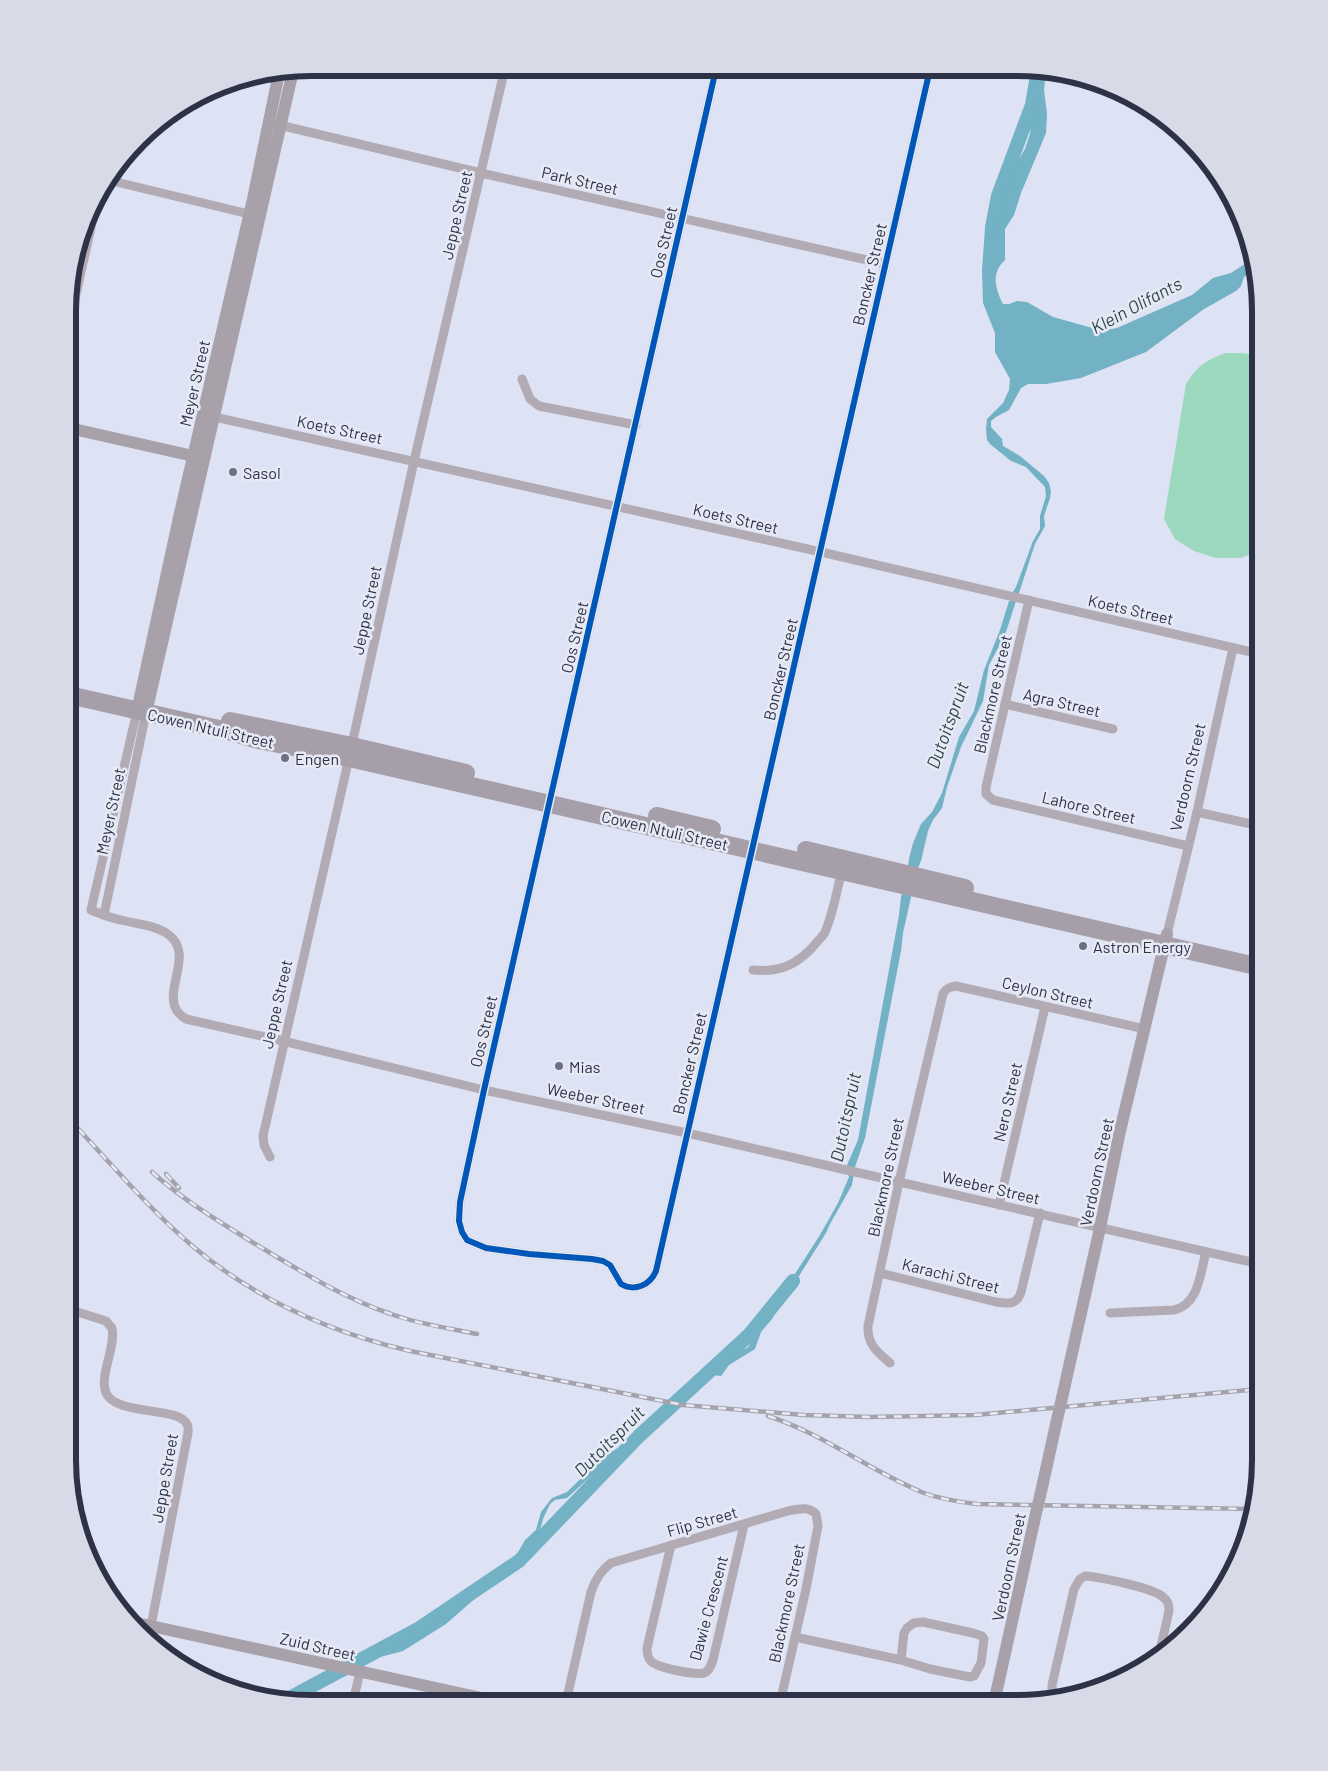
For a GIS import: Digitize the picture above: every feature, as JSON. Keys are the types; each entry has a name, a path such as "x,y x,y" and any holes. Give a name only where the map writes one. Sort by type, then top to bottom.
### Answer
{"highway":[{"name":"Cowen Ntuli Street","path":"76,686 143,706"},
{"name":"Cowen Ntuli Street","path":"76,696 229,721 350,752 1165,940 1252,965"},
{"name":"Cowen Ntuli Street","path":"754,844 842,871 898,878"},
{"name":"Cowen Ntuli Street","path":"1165,940 1252,954"}],"street":[{"name":"Jeppe Street","path":"270,1157 264,1145 263,1136 283,1041 503,76"},
{"name":"Oos Street","path":"654,1274 650,1281 641,1287 627,1287 620,1282 610,1265 603,1261 592,1258 529,1254 486,1248 467,1240 462,1232 459,1211 484,1090 714,76"},
{"name":"Boncker Street","path":"654,1274 821,552 928,76"},
{"path":"209,416 291,77"},
{"name":"Meyer Street","path":"91,910 143,706 209,416 278,79"},
{"name":"Park Street","path":"268,122 481,173 885,264"},
{"path":"116,182 249,214"},
{"path":"522,379 530,399 539,406 636,425"},
{"name":"Koets Street","path":"209,416 821,552 1252,652"},
{"path":"76,430 199,458"},
{"name":"Blackmore Street","path":"986,794 1025,599"},
{"name":"Verdoorn Street","path":"996,1695 1120,1131 1233,648"},
{"name":"Agra Street","path":"1005,704 1113,729"},
{"name":"Meyer Street","path":"104,915 143,706"},
{"name":"Lahore Street","path":"986,794 993,800 1188,846"},
{"path":"1196,812 1252,824"},
{"path":"752,970 774,970 789,967 804,956 819,940 828,923 842,871"},
{"name":"Weeber Street","path":"91,910 162,931 175,940 180,957 173,996 174,1004 180,1016 194,1022 283,1041 484,1090 687,1133 842,1170 1252,1262"},
{"name":"Ceylon Street","path":"945,990 956,986 1145,1029"},
{"name":"Blackmore Street","path":"890,1363 871,1346 868,1332 869,1316 942,994 945,990"},
{"name":"Nero Street","path":"999,1205 1045,1006"},
{"name":"Karachi Street","path":"880,1273 996,1302 1015,1302 1021,1292 1040,1213"},
{"path":"1110,1313 1183,1308 1192,1300 1195,1293 1206,1252"},
{"name":"Jeppe Street","path":"76,1312 106,1321 112,1328 112,1344 105,1380 106,1393 110,1398 115,1402 133,1408 180,1418 187,1424 188,1430 151,1626"},
{"name":"Flip Street","path":"568,1695 591,1592 594,1583 603,1569 611,1563 798,1509 812,1510"},
{"name":"Blackmore Street","path":"782,1695 818,1526 816,1514 812,1510"},
{"name":"Dawie Crescent","path":"671,1545 647,1655 652,1662 658,1665 702,1673 708,1670 713,1660 744,1525"},
{"path":"1052,1692 1052,1685 1074,1589 1080,1579 1085,1576 1154,1591 1166,1599 1169,1611 1161,1645"},
{"path":"795,1637 970,1677 974,1676 981,1663 984,1640 982,1636 973,1632 923,1622 914,1623 907,1628 904,1634 901,1660"},
{"name":"Zuid Street","path":"144,1624 467,1695"},
{"path":"355,1695 360,1672"}],"green space":[{"path":"1226,353 1252,355 1252,553 1241,558 1216,558 1194,551 1175,539 1164,519 1186,384 1203,364"}],"water":[{"path":"1034,77 1045,78 1046,133 1014,215 1005,229 1005,260 996,275 996,287 1003,304 1017,301 1027,302 1053,317 1106,330 1117,328 1192,295 1213,278 1231,273 1247,263 1249,274 1244,277 1241,286 1236,291 1204,309 1146,352 1081,378 1046,384 1028,384 1021,388 1009,410 991,421 991,427 1002,439 1003,446 1020,456 1044,476 1049,483 1051,491 1044,516 1045,526 1035,544 1018,596 1011,595 1016,587 1033,541 1040,529 1040,516 1046,496 1045,487 1026,467 1011,461 987,440 987,419 1003,403 1009,390 1010,379 995,352 995,333 983,303 982,270 985,228 992,210 1000,205 1007,190 1012,171 1025,149 1030,134 1032,112 1029,101"},
{"path":"1009,601 1016,601 1005,635 989,665 983,701 961,747 942,808 928,831 917,870 903,933 865,1138 855,1167 852,1185 826,1233 772,1319 761,1332 755,1349 729,1365 721,1376 713,1375 732,1357 748,1347 820,1235 838,1203 849,1177 847,1165 858,1140 901,897 906,883 913,843 921,824 932,812 942,793 959,737 974,711 984,670"},
{"path":"633,1433 640,1440 603,1465 567,1498 555,1500 550,1504 539,1534 528,1544 522,1563 512,1574 479,1595 446,1624 403,1651 365,1661 357,1666 350,1662 355,1656 368,1649 395,1647 418,1634 507,1572 525,1540 536,1530 541,1512 552,1498 567,1492 601,1459 619,1447"}],"waterway":[{"name":"Klein Olifants","path":"992,227 998,196 1032,105 1037,77"},
{"name":"Dutoitspruit","path":"297,1694 418,1629 519,1561 639,1436 749,1335 793,1281"}],"railway":[{"path":"76,1127 143,1199 174,1229 214,1263 240,1281 266,1297 321,1323 350,1334 410,1351 683,1405 804,1415 869,1417 975,1415 1252,1390"},
{"path":"152,1172 176,1192 213,1218 337,1291 401,1317 433,1326 477,1334"},
{"path":"166,1174 179,1188"},
{"path":"768,1416 828,1442 904,1484 924,1493 950,1500 977,1504 1246,1509"}],"cycle path":[{"path":"714,76 460,1202 459,1221 462,1232 467,1240 486,1248 603,1261 610,1265 621,1284 632,1287 642,1286 650,1280 656,1271 928,76"}],"place":[{"name":"Sasol","path":"233,472"},
{"name":"Engen","path":"285,758"},
{"name":"Astron Energy","path":"1083,946"},
{"name":"Mias","path":"559,1066"}]}
